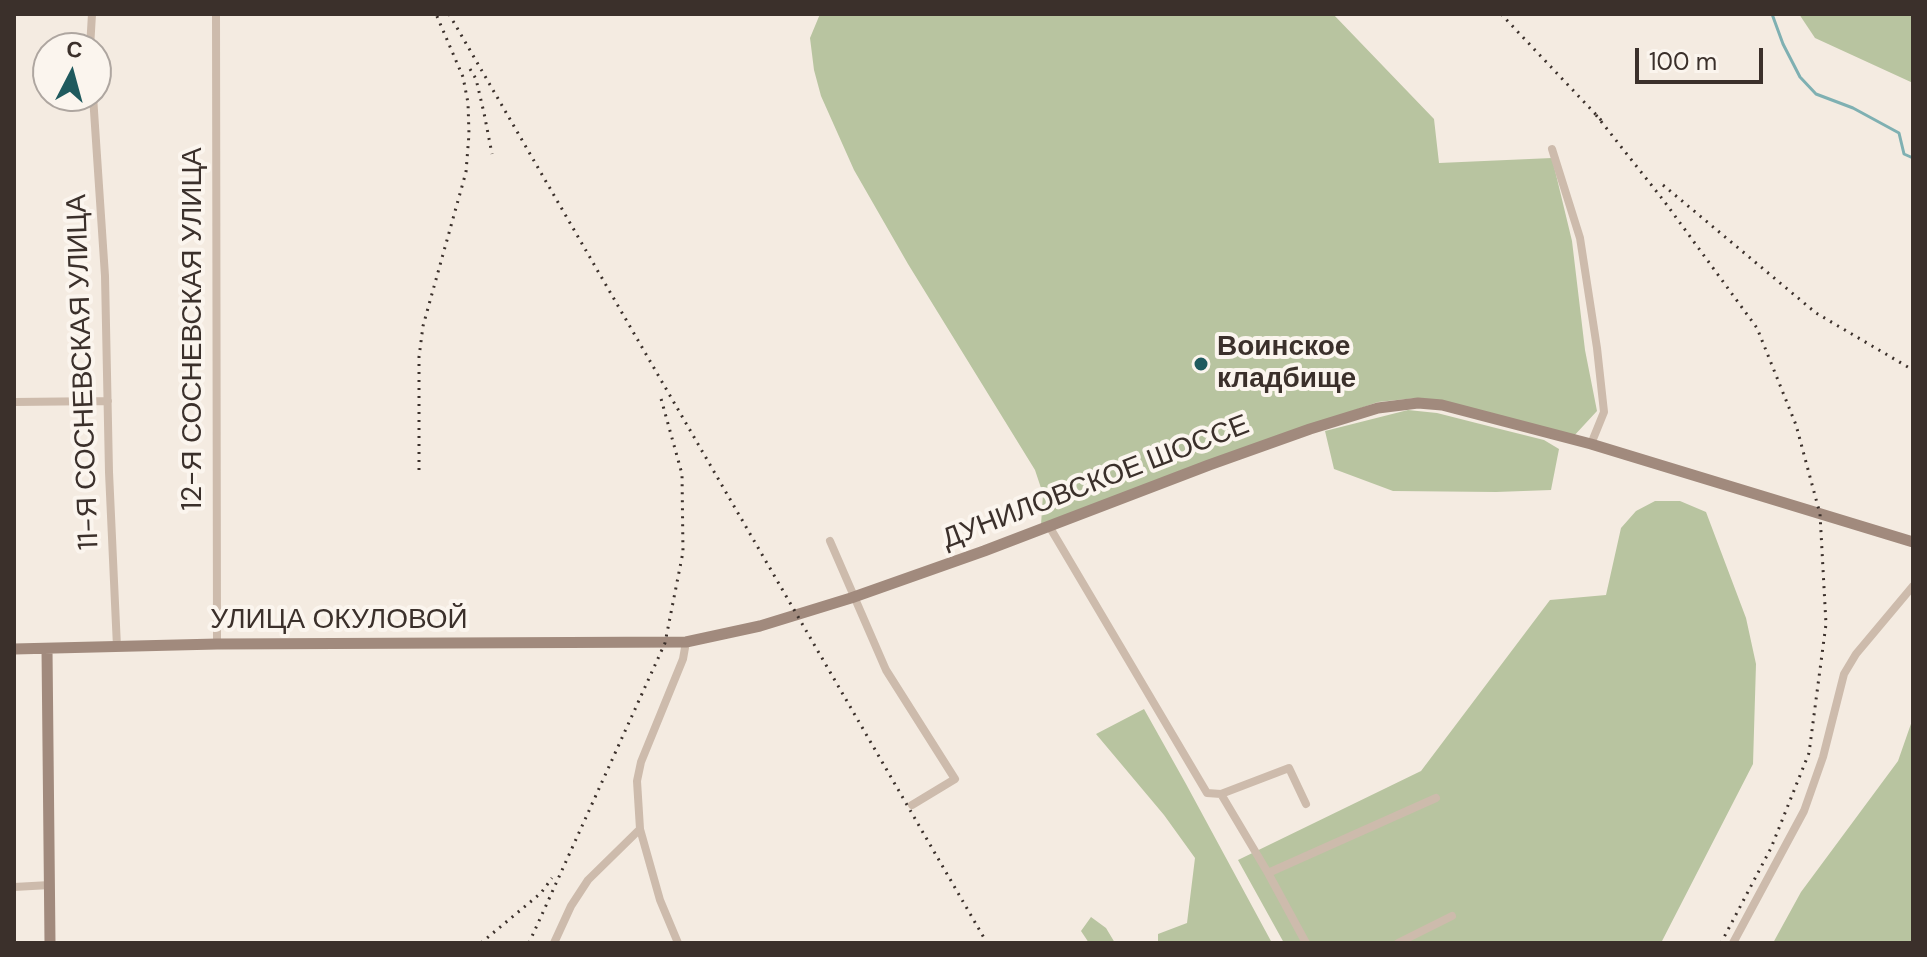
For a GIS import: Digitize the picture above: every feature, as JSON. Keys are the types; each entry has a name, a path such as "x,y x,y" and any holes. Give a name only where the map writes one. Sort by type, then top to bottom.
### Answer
{"street":[{"name":"12-Я СОСНЕВСКАЯ УЛИЦА","path":"216,14 217,644"},
{"name":"11-Я СОСНЕВСКАЯ УЛИЦА","path":"94,112 105,276 117,647"},
{"path":"1552,149 1580,238 1597,348 1604,412 1591,444"},
{"path":"14,402 108,401"},
{"name":"ДУНИЛОВСКОЕ ШОССЕ","path":"665,643 686,642 760,626 856,596 1295,434 1397,404 1442,405 1591,444 1913,542"},
{"path":"1049,526 1207,793 1221,794 1289,768 1306,804"},
{"path":"830,541 886,670 955,779 912,805"},
{"path":"1733,943 1804,811 1823,757 1844,674 1856,654 1913,586"},
{"path":"678,943 660,900 640,829 637,781 641,762 683,659 686,642"},
{"name":"УЛИЦА ОКУЛОВОЙ","path":"14,649 217,644 665,643"},
{"path":"47,649 50,943"},
{"path":"1221,794 1306,943"},
{"path":"1268,873 1436,798"},
{"path":"554,943 571,906 588,880 640,829"},
{"path":"14,887 50,885"},
{"path":"1398,943 1452,916"}],"green space":[{"path":"820,14 1333,14 1434,119 1439,163 1552,158 1572,241 1585,350 1597,411 1572,438 1416,398 1378,402 1175,473 1041,525 1043,494 1035,470 854,170 821,96 810,38"},
{"path":"1799,14 1913,14 1913,83 1815,38"},
{"path":"1408,410 1437,413 1544,440 1559,449 1551,490 1393,491 1334,469 1325,431"},
{"path":"1655,501 1680,501 1706,512 1746,618 1756,664 1753,764 1661,943 1284,943 1238,860 1421,771 1550,600 1606,595 1621,528 1636,511"},
{"path":"1144,709 1272,943 1158,943 1158,934 1187,923 1195,858 1164,815 1096,734"},
{"path":"1913,718 1913,943 1773,943 1801,892 1898,761"},
{"path":"1091,917 1106,928 1115,943 1089,943 1081,931"}],"waterway":[{"path":"1772,14 1800,77 1816,94 1853,108 1899,133 1904,154 1913,158"}],"railway":[{"path":"419,470 419,357 423,326 466,172 469,134 463,77 436,14"},
{"path":"449,14 987,943"},
{"path":"1501,14 1602,121"},
{"path":"470,69 476,79 492,154"},
{"path":"1596,115 1757,328 1796,425 1820,514 1826,624 1809,753 1771,848 1721,943"},
{"path":"1663,185 1816,313 1913,370"},
{"path":"529,943 665,643 683,552 682,474 660,395"},
{"path":"481,943 541,893 552,878"}],"place":[{"name":"Воинское кладбище","path":"1201,364"}]}
